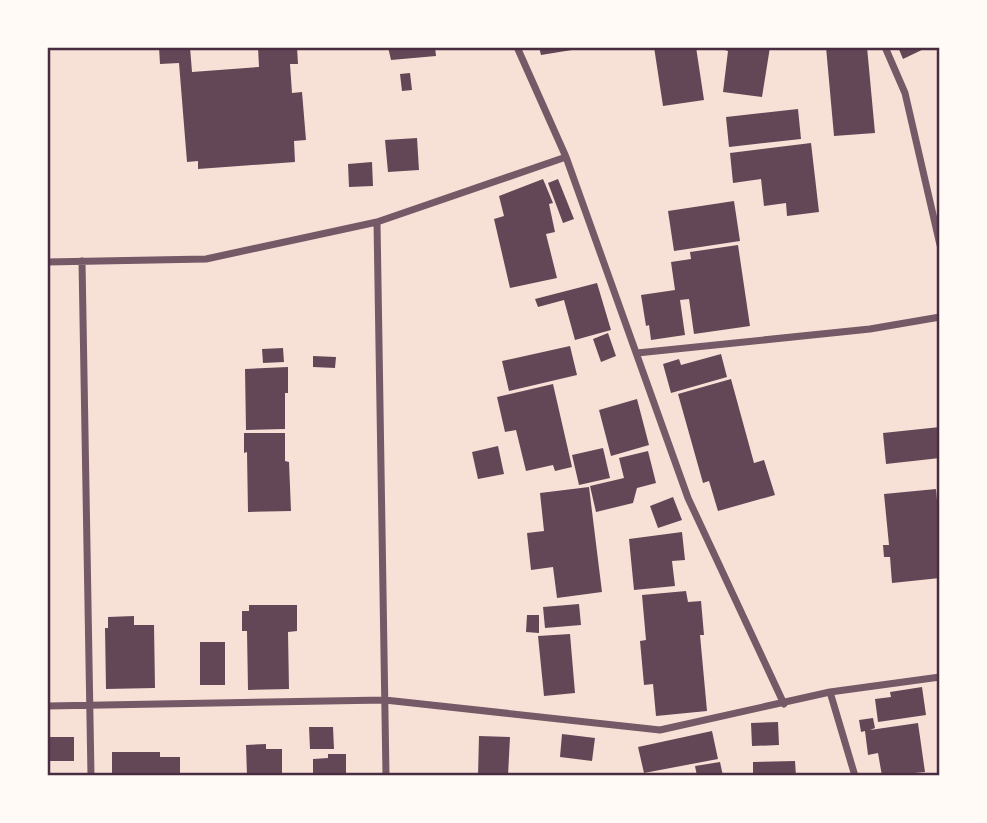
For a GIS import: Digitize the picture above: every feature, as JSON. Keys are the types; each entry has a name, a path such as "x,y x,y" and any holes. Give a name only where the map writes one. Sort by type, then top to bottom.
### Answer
{"street":[{"path":"517,47 566,157 688,498 784,704"},
{"path":"885,47 905,93 940,245"},
{"path":"47,262 206,259 377,222 566,157"},
{"path":"377,222 386,776"},
{"path":"82,261 91,776"},
{"path":"637,354 870,329 940,317"},
{"path":"47,706 385,700 660,730 830,692 940,677"},
{"path":"830,692 855,776"}],"building":[{"path":"159,47 190,47 192,72 259,67 258,47 297,47 298,64 290,64 292,93 302,92 306,140 294,141 295,162 198,169 198,161 187,162 179,63 160,64"},
{"path":"388,47 435,47 436,56 391,60"},
{"path":"539,47 577,47 578,49 541,55"},
{"path":"654,47 696,47 704,100 663,106"},
{"path":"715,47 770,47 762,97 723,92 728,51"},
{"path":"826,47 867,47 875,133 834,136"},
{"path":"898,47 928,47 903,59"},
{"path":"410,73 412,90 402,91 400,74"},
{"path":"798,109 801,139 729,147 726,117"},
{"path":"417,138 419,170 388,172 385,140"},
{"path":"811,143 819,212 787,216 786,203 764,206 761,179 733,183 730,153"},
{"path":"372,162 373,186 349,187 348,164"},
{"path":"543,179 553,203 549,204 555,232 546,234 557,278 510,288 494,219 504,216 499,196"},
{"path":"558,179 574,219 563,223 548,183"},
{"path":"734,201 740,241 674,251 668,211"},
{"path":"738,245 750,326 694,334 689,299 680,300 685,335 651,340 641,295 675,290 671,262 691,259 690,252"},
{"path":"597,283 611,330 575,340 564,300 538,307 535,299"},
{"path":"608,333 616,356 601,362 593,339"},
{"path":"570,346 577,375 509,391 502,361"},
{"path":"283,348 284,362 263,363 262,349"},
{"path":"721,354 727,377 671,393 663,364 679,359 681,365"},
{"path":"313,356 336,357 335,368 313,367"},
{"path":"288,367 285,429 246,430 245,369"},
{"path":"731,379 754,463 764,460 775,495 718,511 709,481 703,483 678,394"},
{"path":"553,384 572,467 555,471 553,465 526,471 516,430 505,432 497,397"},
{"path":"637,399 649,445 611,456 599,410"},
{"path":"940,427 940,458 886,464 883,433"},
{"path":"244,433 285,433 285,461 289,462 291,511 248,512"},
{"path":"498,446 504,474 478,479 472,452"},
{"path":"603,448 610,478 579,485 572,455"},
{"path":"648,451 656,483 637,488 633,503 596,512 590,486 624,478 619,458"},
{"path":"589,487 602,592 557,598 553,567 531,570 527,533 544,531 540,493"},
{"path":"936,489 940,578 892,583 890,557 884,557 883,545 889,545 884,494"},
{"path":"673,497 682,520 658,528 650,506"},
{"path":"682,532 685,560 672,561 675,586 634,590 629,539"},
{"path":"686,591 688,602 701,601 704,635 700,635 707,711 656,716 653,684 644,685 640,641 646,640 642,595"},
{"path":"579,604 581,625 545,628 543,607"},
{"path":"249,605 297,605 297,631 288,632 289,689 248,690 247,631 242,631 242,611 249,611"},
{"path":"527,615 539,615 539,633 526,632"},
{"path":"134,616 134,625 154,625 155,688 106,689 105,628 108,628 108,617"},
{"path":"570,634 575,693 544,696 538,636"},
{"path":"200,642 225,642 225,685 200,685"},
{"path":"922,687 926,715 878,722 875,699 891,697 890,692"},
{"path":"873,718 875,728 870,730 918,723 925,772 882,776 878,753 868,755 865,731 861,732 859,720"},
{"path":"778,722 779,745 752,746 751,723"},
{"path":"309,727 333,727 334,749 310,749"},
{"path":"712,731 718,759 644,773 638,747"},
{"path":"562,734 595,738 592,761 560,757"},
{"path":"479,736 510,737 508,776 478,776"},
{"path":"49,737 74,737 74,761 49,761"},
{"path":"266,744 266,749 282,749 282,776 247,776 246,745"},
{"path":"112,752 160,752 160,757 180,757 180,776 112,776"},
{"path":"328,754 346,754 346,776 313,776 313,759 328,758"},
{"path":"795,761 796,776 753,776 753,762"},
{"path":"720,762 723,776 697,776 695,766"}]}
